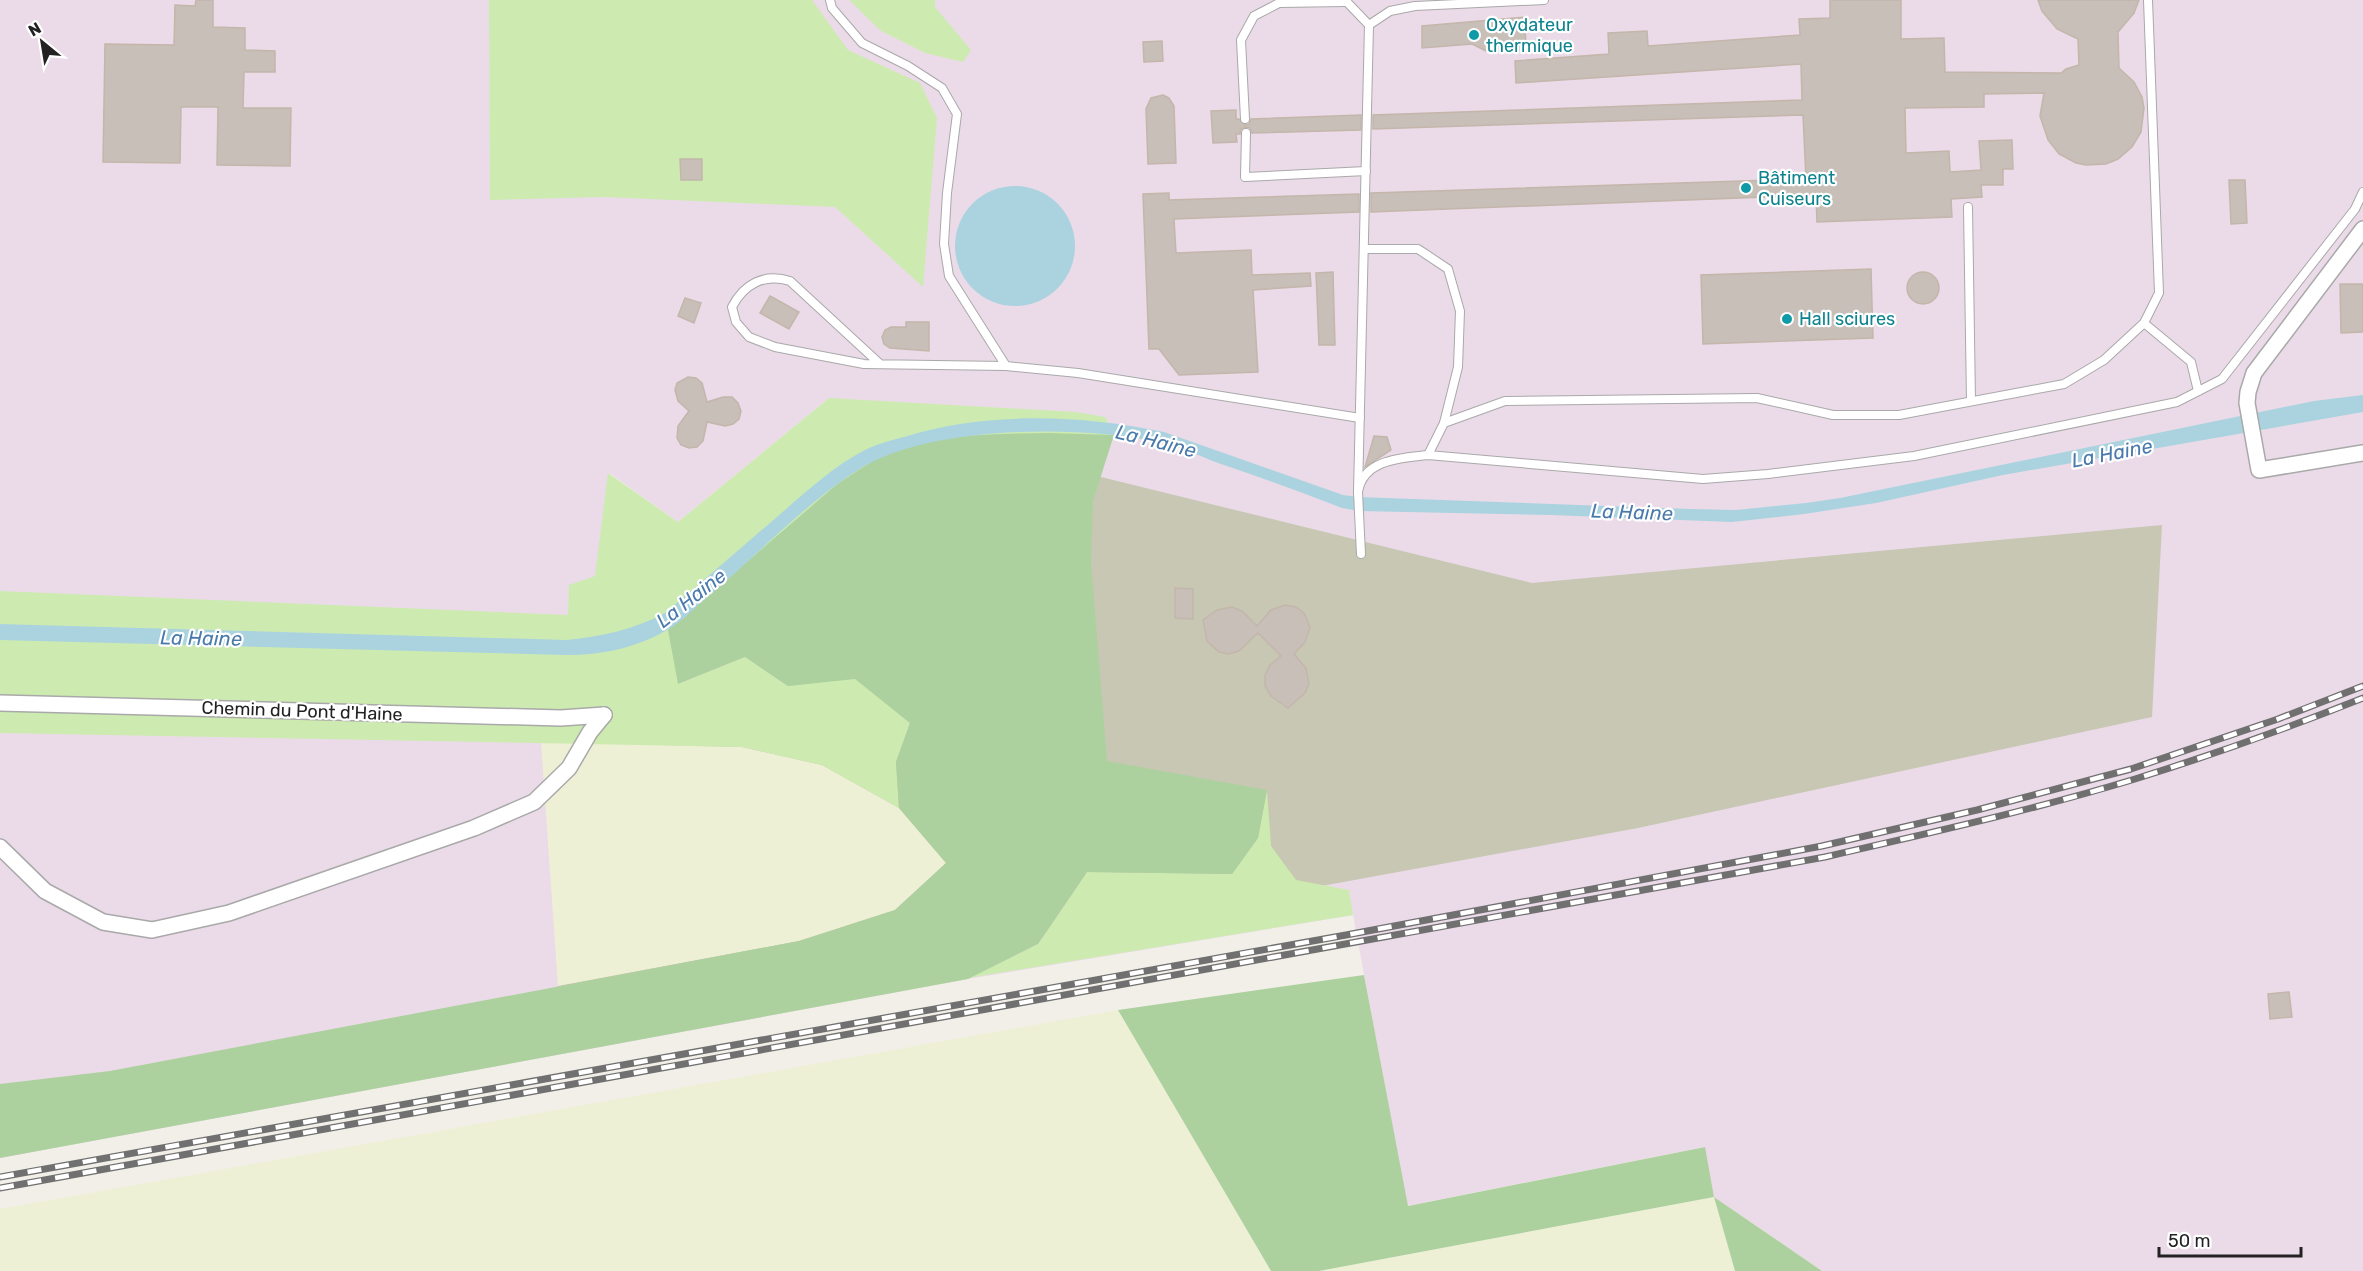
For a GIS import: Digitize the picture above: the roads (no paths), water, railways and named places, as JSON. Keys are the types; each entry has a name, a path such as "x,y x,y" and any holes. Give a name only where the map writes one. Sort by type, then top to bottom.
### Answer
{"street":[{"path":"2363,230 2254,373 2247,403 2259,470 2363,453"},
{"name":"Chemin du Pont d'Haine","path":"0,703 538,718 604,715 590,732 569,768 534,802 474,828 229,914 152,930 103,922 45,891 0,847"}],"lane":[{"path":"830,0 832,8 862,43 908,66 942,88 957,114 947,193 944,244 949,276 1005,366"},
{"path":"1369,25 1390,11 1415,6 1544,0"},
{"path":"1444,423 1505,401 1757,398 1833,415 1899,415 2064,384 2104,360 2144,323 2159,293 2148,0"},
{"path":"1245,119 1241,40 1254,16 1280,3 1345,1 1369,25 1358,492 1361,554"},
{"path":"1246,133 1245,177 1366,171"},
{"path":"1358,492 1359,486 1369,471 1389,460 1428,456 1703,479 1768,474 1914,456 2177,402 2222,379 2355,209 2363,192"},
{"path":"1968,207 1971,401"},
{"path":"1364,249 1418,249 1448,268 1460,311 1458,367 1444,423 1428,456"},
{"path":"880,364 790,281 781,278 767,278 752,284 739,293 732,307 736,322 749,337 775,347 864,364 1005,366 1078,373 1360,418"},
{"path":"2144,323 2191,362 2198,391"}],"water":[{"path":"1015,186 1038,191 1057,204 1070,223 1075,246 1070,269 1057,288 1038,301 1015,306 992,301 973,288 960,269 955,246 960,223 973,204 992,191"},
{"name":"La Haine","path":"2363,395 2363,412 2003,475 1876,503 1732,522 1359,511 1342,508 1158,442 1125,436 1048,431 965,436 926,443 891,454 861,468 802,512 678,623 643,642 618,649 593,654 567,655 0,640 0,624 567,640 605,634 641,624 665,613 809,489 853,456 889,441 968,423 1034,418 1067,419 1164,432 1343,495 1358,497 1736,510 1840,498 2314,401"}],"railway":[{"path":"0,1177 1346,935 1822,846 1977,810 2131,769 2278,719 2363,686"},
{"path":"0,1188 1825,857 2020,811 2135,779 2250,741 2363,698"}],"place":[{"name":"Oxydateur thermique","path":"1474,35"},
{"name":"Bâtiment Cuiseurs","path":"1746,188"},
{"name":"Hall sciures","path":"1787,319"}]}
